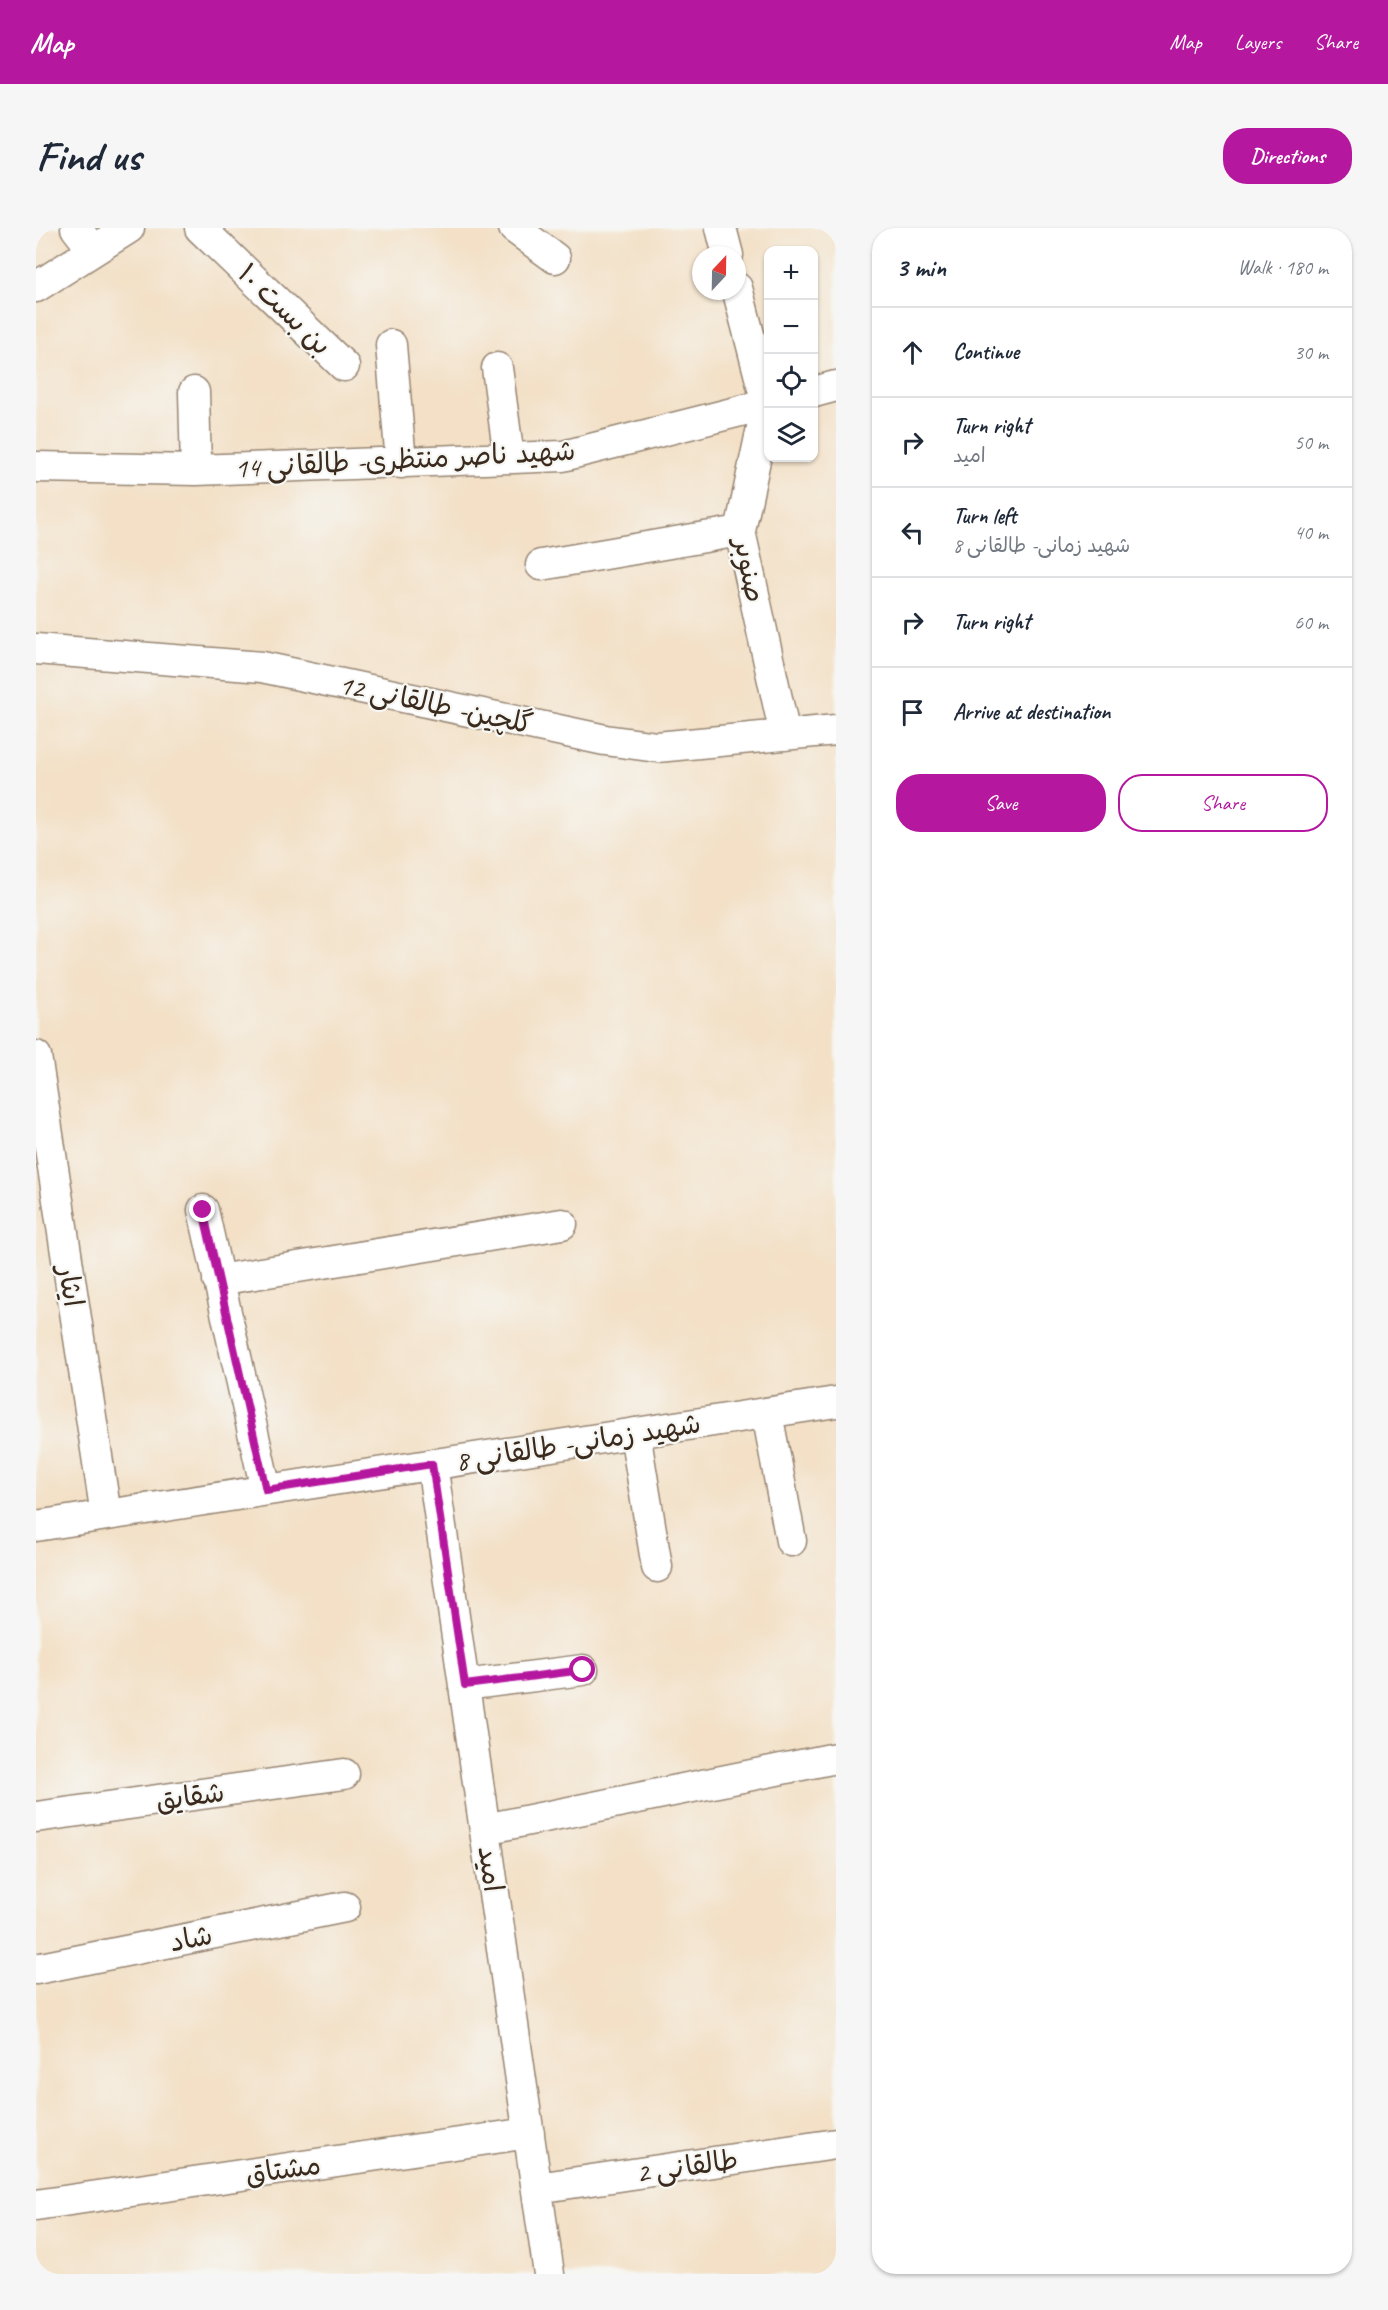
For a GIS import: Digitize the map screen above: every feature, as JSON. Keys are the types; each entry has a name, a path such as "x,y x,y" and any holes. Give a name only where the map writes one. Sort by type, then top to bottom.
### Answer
{"street":[{"path":"36,287 84,239 129,228"},
{"name":"بن بست ۱۰","path":"200,228 344,366"},
{"path":"514,228 555,258"},
{"path":"721,228 726,246"},
{"path":"740,300 764,389"},
{"path":"391,345 400,463"},
{"path":"497,368 509,458"},
{"path":"818,391 836,386"},
{"path":"194,392 196,470"},
{"name":"شهید ناصر منتظری- طالقانی 14","path":"36,467 196,470 562,456 764,405"},
{"name":"صنوبر","path":"767,408 740,531 785,735"},
{"path":"541,565 740,531"},
{"name":"گلچین- طالقانی 12","path":"36,649 262,667 605,740 646,745 836,730"},
{"name":"ایثار","path":"36,1056 106,1515"},
{"path":"203,1210 266,1490"},
{"path":"218,1280 562,1224"},
{"name":"شهید زمانی- طالقانی 8","path":"36,1526 836,1402"},
{"path":"767,1413 792,1541"},
{"path":"635,1433 657,1567"},
{"name":"امید","path":"432,1464 549,2274"},
{"path":"465,1685 583,1670"},
{"path":"485,1830 836,1758"},
{"name":"شقایق","path":"36,1817 344,1774"},
{"name":"شاد","path":"36,1969 345,1907"},
{"name":"مشتاق","path":"36,2205 529,2133"},
{"name":"طالقانی 2","path":"537,2188 836,2144"}],"route":[{"path":"203,1210 266,1490 432,1464 465,1685 583,1670"}]}
